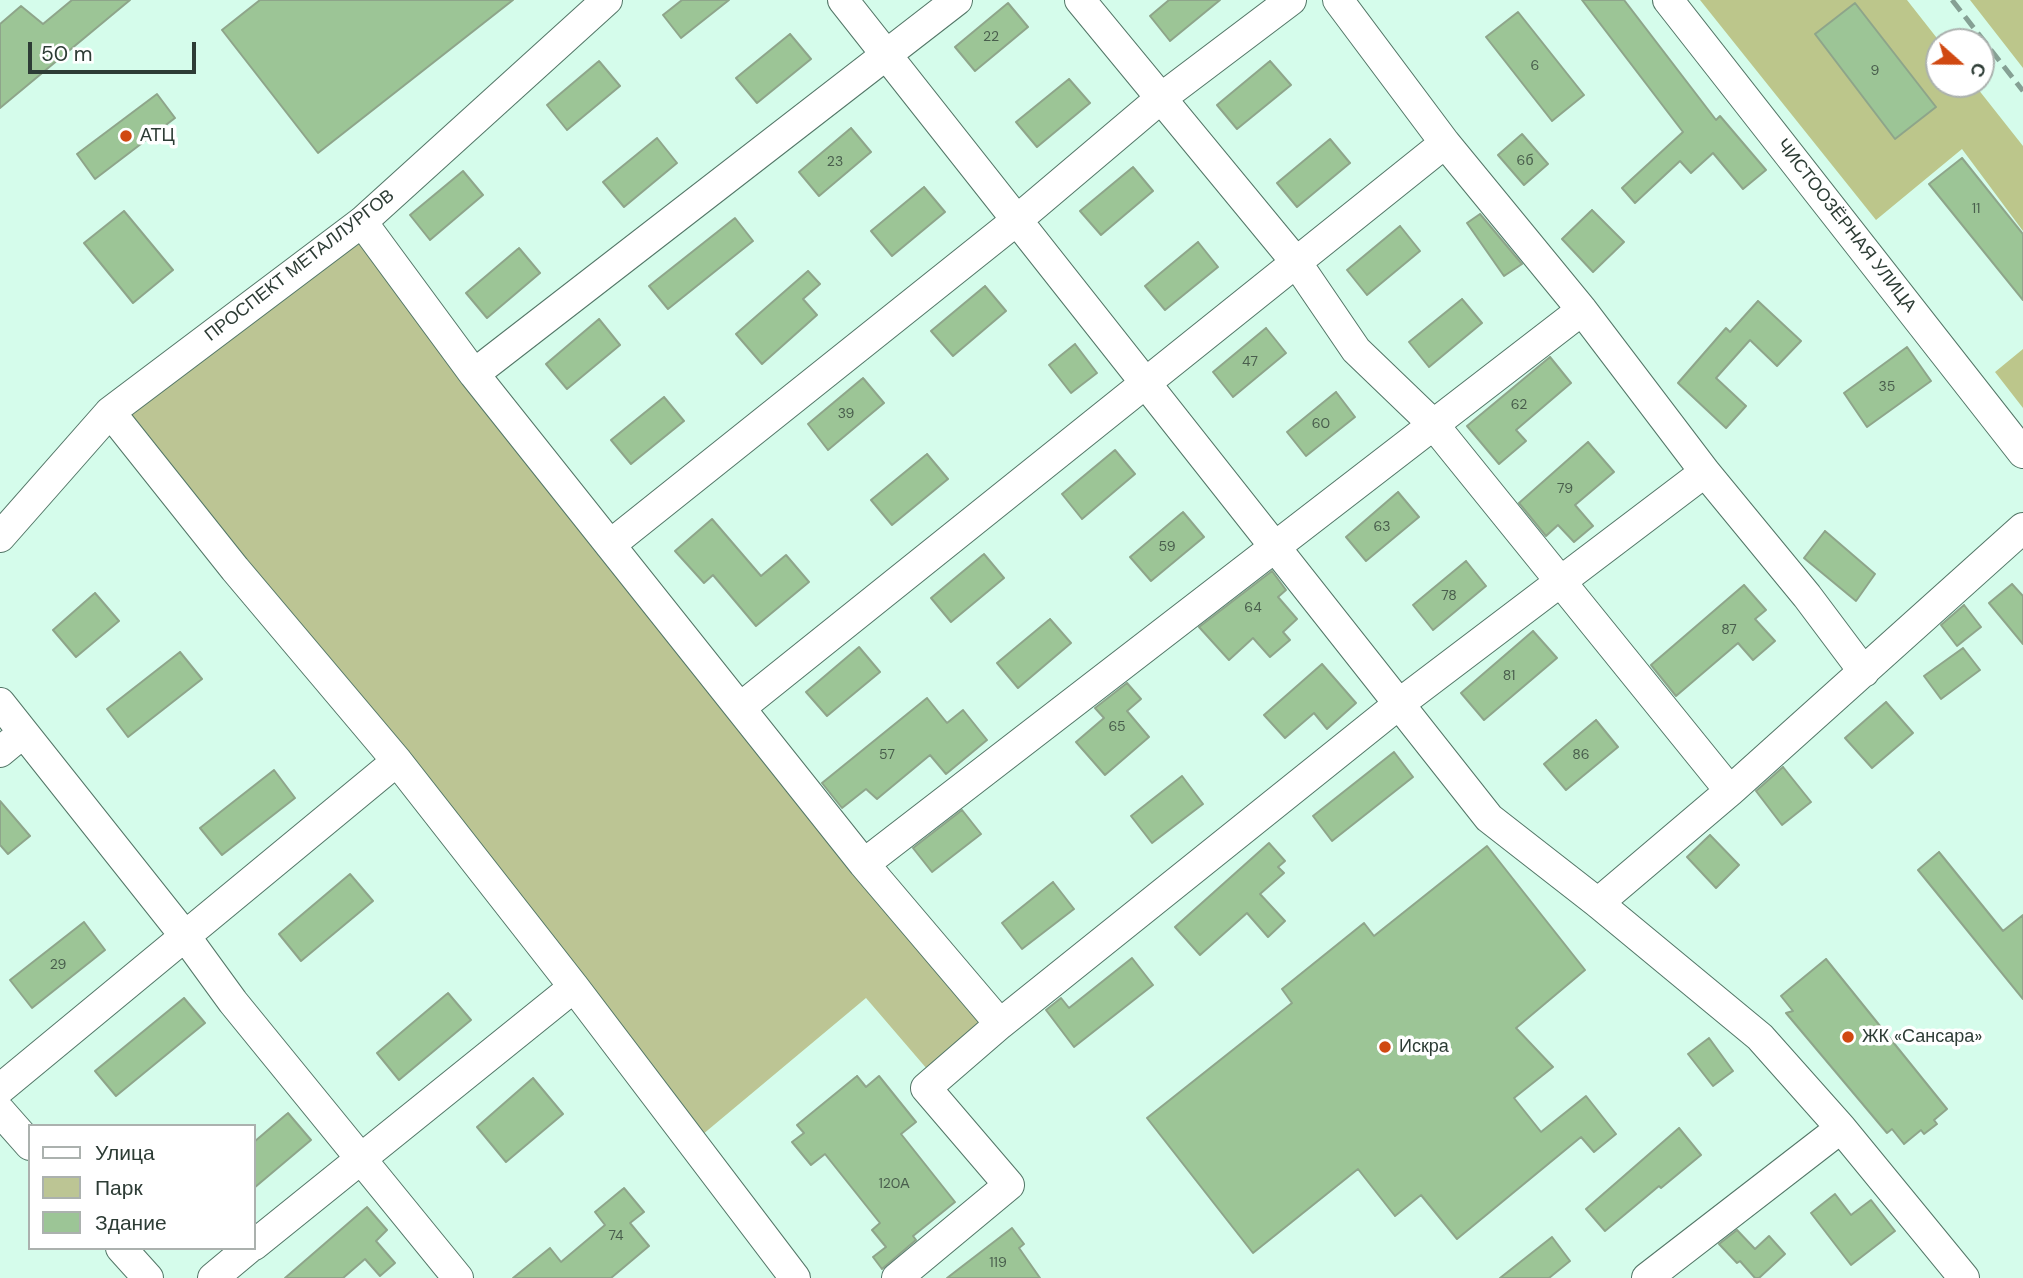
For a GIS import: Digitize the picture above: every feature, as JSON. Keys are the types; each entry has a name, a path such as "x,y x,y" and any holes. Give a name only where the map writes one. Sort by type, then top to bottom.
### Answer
{"street":[{"name":"ПРОСПЕКТ МЕТАЛЛУРГОВ","path":"0,537 110,412 362,222 607,0"},
{"path":"843,0 1489,818 1598,903 1760,1037 1841,1128 1964,1278"},
{"path":"474,374 957,0"},
{"path":"1080,0 1296,262 1356,351 1433,424 1730,791"},
{"path":"610,545 1017,220 1160,99 1291,0"},
{"path":"1338,0 1446,144 1582,310 1705,472 1807,596 1864,671"},
{"name":"ЧИСТООЗЁРНАЯ УЛИЦА","path":"1668,0 2023,453"},
{"path":"740,708 1446,144"},
{"path":"362,222 474,374 610,545 864,864 1000,1024"},
{"path":"864,864 1582,310"},
{"path":"110,412 235,569 397,761 574,987 795,1278"},
{"path":"897,1278 1009,1185 926,1087 1000,1024 1399,704 1705,472"},
{"path":"1598,903 1730,791 2023,528"},
{"path":"0,703 186,936 233,1002 458,1278"},
{"path":"0,752 23,733"},
{"path":"0,1089 397,761"},
{"path":"256,1243 574,987"},
{"path":"0,1111 28,1142"},
{"path":"1647,1278 1841,1128"},
{"path":"123,1250 148,1278"},
{"path":"213,1278 247,1250"}],"green space":[{"path":"1700,0 1907,0 1929,28 1925,28 1925,98 1985,98 2023,146 2023,231 1962,149 1876,220"},
{"path":"1970,0 2023,0 2023,68 1995,32 1995,28 1992,28"},
{"path":"353,229 982,1022 927,1069 866,998 696,1140 112,418"},
{"path":"2023,349 2023,408 1995,372"}],"building":[{"path":"72,0 130,0 0,108 0,24 21,6 43,24"},
{"path":"260,0 513,0 318,153 222,30"},
{"path":"682,0 729,0 681,38 663,15"},
{"path":"1169,0 1220,0 1170,41 1150,16"},
{"path":"1582,0 1624,0 1716,120 1720,116 1766,170 1743,189 1713,153 1691,173 1680,161 1635,203 1622,188 1683,132"},
{"path":"1008,3 1028,27 975,71 955,47"},
{"path":"1855,3 1925,93 1925,98 1929,98 1936,107 1895,139 1815,34"},
{"path":"1518,12 1584,95 1552,121 1486,37"},
{"path":"790,34 811,59 757,103 736,78"},
{"path":"599,61 620,86 567,130 547,105"},
{"path":"1270,61 1291,85 1237,129 1217,105"},
{"path":"1069,79 1090,103 1037,147 1016,122"},
{"name":"АТЦ","path":"157,94 175,118 95,179 77,154"},
{"path":"851,128 871,152 819,196 799,172"},
{"path":"1522,134 1548,164 1524,185 1498,155"},
{"path":"657,138 677,163 624,207 603,182"},
{"path":"1330,139 1350,163 1297,207 1277,183"},
{"path":"1962,158 2023,234 2023,300 1929,184"},
{"path":"1133,167 1153,191 1101,235 1080,211"},
{"path":"463,171 483,195 430,240 410,215"},
{"path":"924,187 945,212 892,256 871,231"},
{"path":"1592,210 1624,242 1593,272 1562,239"},
{"path":"124,211 173,270 133,303 84,243"},
{"path":"1480,214 1522,264 1504,276 1467,223"},
{"path":"735,218 753,241 668,309 649,286"},
{"path":"1400,226 1420,251 1367,295 1347,270"},
{"path":"1198,242 1218,267 1165,310 1145,286"},
{"path":"519,248 540,273 487,318 466,293"},
{"path":"808,271 820,284 803,299 817,315 762,364 736,334"},
{"path":"985,286 1006,311 953,356 931,331"},
{"path":"1462,299 1482,323 1429,367 1409,342"},
{"path":"1758,301 1801,341 1777,366 1750,340 1716,378 1746,406 1726,428 1678,383 1726,328 1730,332"},
{"path":"599,319 620,345 567,389 546,364"},
{"path":"1266,328 1286,353 1233,397 1213,372"},
{"path":"1075,344 1097,373 1071,393 1049,365"},
{"path":"1907,347 1931,381 1867,427 1844,393"},
{"path":"1550,357 1571,383 1516,430 1526,441 1499,464 1467,426"},
{"path":"863,378 884,403 828,450 808,424"},
{"path":"1336,392 1355,417 1306,456 1287,432"},
{"path":"664,397 684,421 631,464 611,440"},
{"path":"1588,442 1614,472 1575,505 1593,526 1574,542 1558,525 1546,536 1519,503"},
{"path":"1115,450 1135,474 1082,519 1062,494"},
{"path":"927,454 948,479 892,525 871,500"},
{"path":"1398,492 1419,517 1366,561 1346,537"},
{"path":"1183,512 1204,537 1151,581 1130,557"},
{"path":"712,519 761,576 786,555 809,582 756,626 713,575 704,583 675,551"},
{"path":"1825,531 1875,574 1856,601 1804,558"},
{"path":"984,554 1004,578 951,622 931,598"},
{"path":"1466,561 1486,586 1433,630 1413,605"},
{"path":"1272,571 1286,590 1278,597 1297,619 1283,632 1290,640 1270,657 1253,638 1229,660 1199,627"},
{"path":"2012,584 2023,596 2023,644 1989,603"},
{"path":"1744,585 1766,610 1755,619 1775,641 1753,660 1738,643 1676,696 1651,665"},
{"path":"95,593 119,621 76,657 53,630"},
{"path":"1964,605 1981,627 1957,646 1941,625"},
{"path":"1050,619 1071,643 1018,688 997,663"},
{"path":"1533,631 1557,658 1484,720 1461,693"},
{"path":"859,647 880,672 827,716 806,692"},
{"path":"1963,648 1980,670 1941,699 1924,676"},
{"path":"180,652 202,679 128,737 107,709"},
{"path":"1322,664 1356,703 1327,729 1314,713 1285,738 1264,715"},
{"path":"1127,683 1141,699 1127,711 1149,737 1105,775 1076,742 1104,718 1095,708"},
{"path":"927,698 947,723 963,710 987,740 946,774 930,755 877,799 866,789 842,808 822,783"},
{"path":"1886,702 1913,733 1872,768 1845,738"},
{"path":"1596,720 1618,747 1566,790 1544,764"},
{"path":"1394,752 1413,777 1332,841 1313,816"},
{"path":"1783,767 1811,802 1782,825 1756,791"},
{"path":"274,770 295,798 222,855 200,828"},
{"path":"1182,776 1203,804 1152,843 1131,816"},
{"path":"0,801 30,836 8,854 0,845"},
{"path":"962,810 981,834 932,872 913,848"},
{"path":"1710,835 1739,865 1716,888 1687,857"},
{"path":"1269,843 1285,861 1278,867 1284,873 1260,894 1285,921 1268,937 1247,913 1200,955 1175,927"},
{"name":"Искра","path":"1487,846 1585,970 1516,1028 1553,1067 1514,1098 1541,1132 1586,1096 1616,1134 1594,1152 1581,1137 1457,1239 1421,1195 1395,1216 1358,1169 1253,1253 1147,1118 1292,1003 1282,989 1364,923 1374,936"},
{"path":"1939,852 2003,931 2023,915 2023,999 1918,870"},
{"path":"350,874 373,901 301,961 279,934"},
{"path":"1053,882 1074,909 1022,949 1002,923"},
{"path":"84,922 105,950 32,1008 10,980"},
{"path":"1132,958 1153,985 1074,1047 1046,1010 1061,998 1069,1008"},
{"name":"ЖК «Сансара»","path":"1826,959 1947,1109 1934,1120 1937,1124 1924,1134 1921,1130 1904,1144 1892,1129 1887,1133 1786,1013 1793,1011 1781,996"},
{"path":"448,993 471,1020 399,1080 377,1053"},
{"path":"184,998 205,1023 116,1096 95,1071"},
{"path":"1709,1038 1733,1071 1713,1086 1688,1054"},
{"path":"857,1076 866,1087 879,1076 916,1122 901,1134 955,1202 913,1236 916,1240 882,1269 873,1257 886,1247 872,1230 880,1223 825,1154 811,1165 792,1142 804,1133 797,1125"},
{"path":"533,1078 563,1114 506,1162 477,1127"},
{"path":"288,1113 311,1140 256,1186 256,1140"},
{"path":"1679,1128 1701,1155 1605,1231 1586,1209"},
{"path":"624,1188 644,1212 630,1223 649,1246 611,1278 513,1278 550,1248 561,1262 605,1225 595,1212"},
{"path":"1835,1194 1851,1215 1871,1200 1895,1231 1851,1265 1811,1213"},
{"path":"367,1207 387,1230 376,1241 395,1263 380,1276 365,1259 343,1278 285,1278"},
{"path":"1012,1228 1024,1244 1019,1248 1040,1278 947,1278"},
{"path":"1737,1230 1755,1249 1769,1236 1785,1254 1759,1278 1755,1278 1719,1244"},
{"path":"1552,1237 1570,1261 1549,1278 1500,1278"}],"railway":[{"path":"1952,0 2023,91"}],"place":[{"name":"АТЦ","path":"126,136"},
{"name":"ЖК «Сансара»","path":"1848,1037"},
{"name":"Искра","path":"1385,1047"}]}
